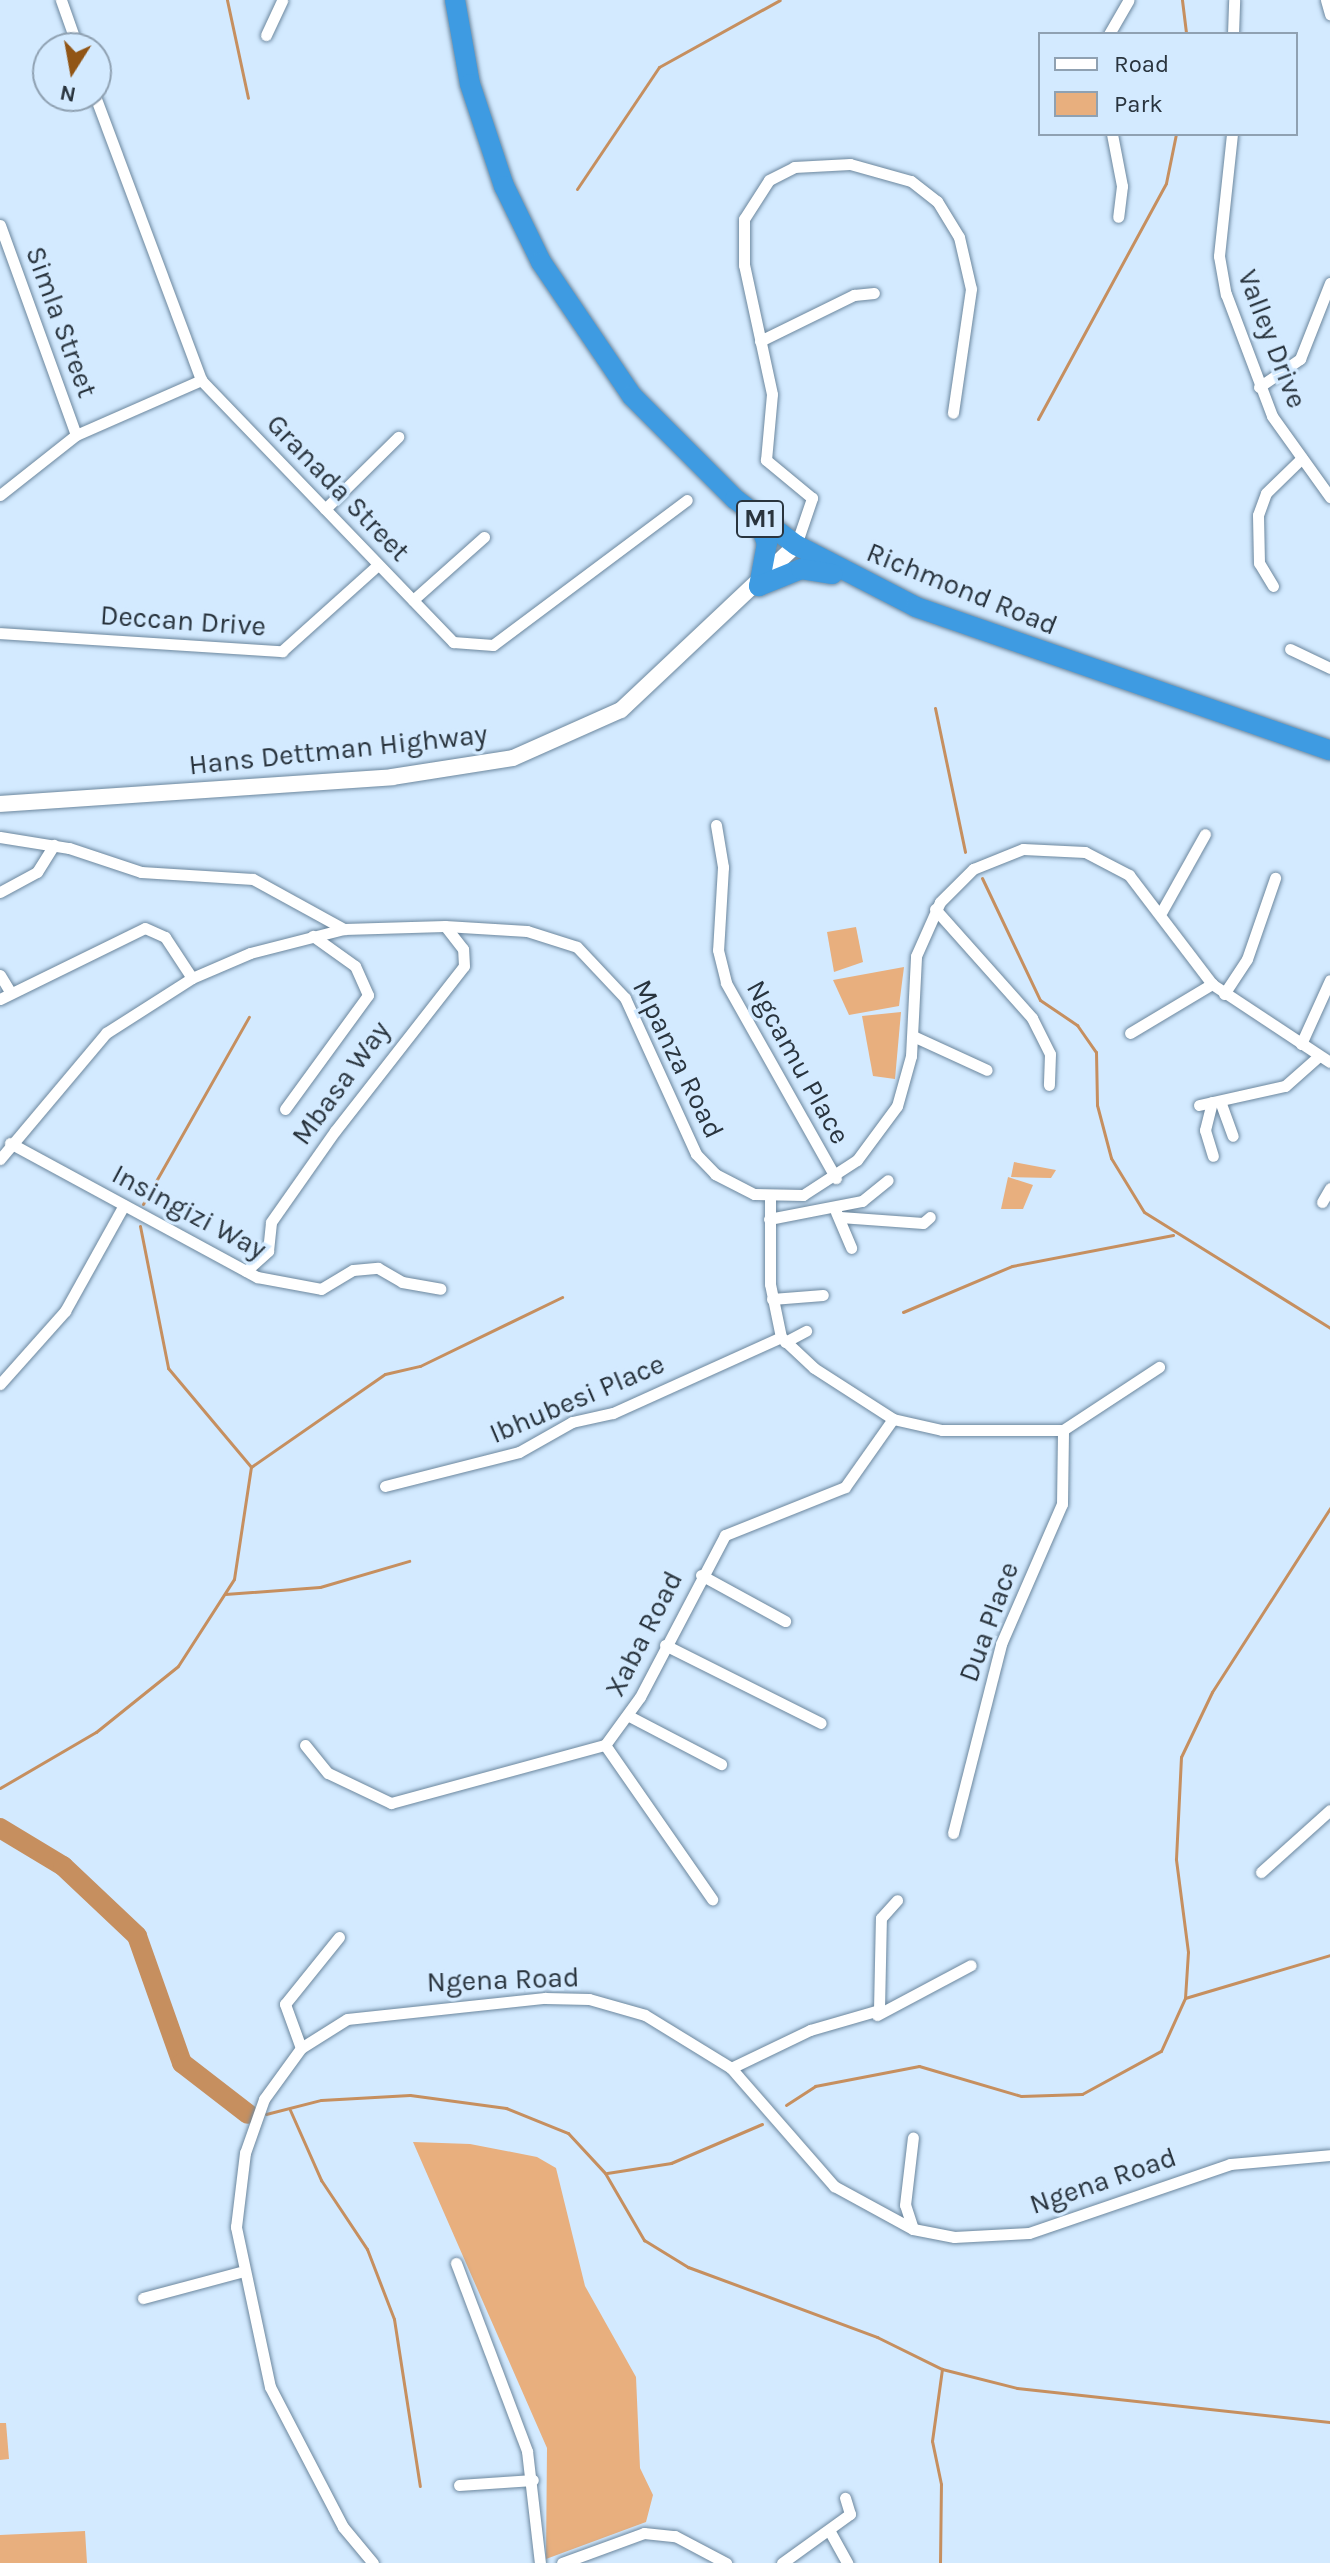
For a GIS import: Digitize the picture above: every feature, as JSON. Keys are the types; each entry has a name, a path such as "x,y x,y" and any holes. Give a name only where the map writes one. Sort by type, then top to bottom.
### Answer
{"highway":[{"name":"Richmond Road","path":"455,0 489,143 541,262 632,396 757,516 796,545 871,587 1330,750"},
{"path":"757,516 767,543 759,586 814,568 871,587"}],"street":[{"path":"61,0 72,32"},
{"path":"266,35 282,0"},
{"path":"1110,32 1129,0"},
{"path":"1233,32 1234,0"},
{"path":"1326,0 1330,14"},
{"name":"Granada Street","path":"101,112 201,380 453,642 493,645 687,500"},
{"path":"1112,136 1122,186 1118,217"},
{"name":"Valley Drive","path":"1232,136 1220,270 1259,387 1330,497"},
{"path":"796,545 812,498 766,460 772,394 742,237 752,199 769,180 825,162 911,181 937,201 967,260 969,327 953,413"},
{"name":"Simla Street","path":"0,225 76,435"},
{"path":"1259,387 1300,359 1330,283"},
{"path":"760,341 854,295 874,293"},
{"path":"0,495 76,435 201,380"},
{"path":"325,509 398,437"},
{"path":"1273,586 1259,563 1258,515 1266,493 1302,458"},
{"path":"413,600 484,537"},
{"name":"Hans Dettman Highway","path":"0,804 392,777 513,758 621,710 759,586 796,545"},
{"name":"Deccan Drive","path":"0,633 282,651 378,565"},
{"path":"1290,649 1330,668"},
{"name":"Ngcamu Place","path":"716,825 723,867 718,950 726,983 836,1178"},
{"path":"1162,911 1205,834"},
{"path":"0,837 54,845 141,872 253,879 344,929"},
{"path":"0,892 37,872 54,845"},
{"name":"Mpanza Road","path":"0,1159 10,1143 106,1033 192,978 313,936 344,929 445,926 527,931 577,947 625,998 696,1154 736,1187 770,1197 803,1195 836,1178 897,1106 913,1036 916,956 935,909 955,883 991,858 1053,847 1106,860 1162,911 1212,984 1330,1062"},
{"path":"1224,994 1247,959 1275,878"},
{"path":"935,909 1032,1018 1050,1054 1049,1085"},
{"name":"Mbasa Way","path":"246,1271 268,1251 271,1222 335,1131 464,966 463,949 445,926"},
{"path":"0,975 6,996 145,928 165,937 192,978"},
{"path":"285,1109 368,995 355,966 313,936"},
{"path":"1301,1044 1330,980"},
{"path":"1130,1033 1212,984"},
{"path":"913,1036 987,1070"},
{"path":"1199,1105 1293,1082 1319,1056"},
{"path":"1216,1102 1233,1136"},
{"path":"1213,1156 1205,1130 1216,1102"},
{"name":"Insingizi Way","path":"10,1143 246,1271 317,1289 353,1270 378,1268 402,1282 440,1289"},
{"path":"836,1213 869,1198 888,1180"},
{"path":"1322,1202 1330,1188"},
{"path":"770,1197 772,1299 783,1340 893,1419 942,1430 1063,1430 1159,1367"},
{"path":"0,1384 65,1311 124,1205"},
{"path":"769,1219 836,1213 915,1223 930,1217"},
{"path":"836,1213 851,1248"},
{"path":"772,1299 823,1295"},
{"name":"Ibhubesi Place","path":"385,1486 519,1452 572,1422 613,1413 806,1331"},
{"name":"Xaba Road","path":"605,1745 629,1716 701,1575 734,1527 852,1482 893,1419"},
{"name":"Dua Place","path":"953,1833 1001,1644 1062,1504 1063,1430"},
{"path":"701,1575 785,1621"},
{"path":"665,1645 821,1723"},
{"path":"629,1716 721,1764"},
{"path":"305,1745 334,1777 391,1803 605,1745 712,1899"},
{"path":"1261,1872 1330,1810"},
{"path":"871,2015 883,1998 881,1918 897,1900"},
{"path":"301,2048 285,2004 339,1937"},
{"path":"731,2068 810,2030 871,2015 971,1965"},
{"name":"Ngena Road","path":"367,2561 282,2417 240,2272 236,2212 245,2153 264,2099 301,2048 360,2014 589,1999 672,2025 731,2068 827,2180 913,2229 979,2239 1029,2233 1230,2164 1330,2155"},
{"path":"913,2137 905,2200 913,2229"},
{"path":"456,2263 520,2425 533,2480 540,2563"},
{"path":"143,2298 240,2272"},
{"path":"459,2485 533,2480"},
{"path":"782,2563 850,2514 845,2498"},
{"path":"829,2530 847,2563"},
{"path":"562,2563 644,2533 688,2540 726,2563"}],"green space":[{"path":"856,927 863,962 834,972 827,932"},
{"path":"904,967 899,1006 849,1015 833,980"},
{"path":"901,1012 895,1079 873,1076 862,1016"},
{"path":"1014,1162 1056,1170 1051,1178 1011,1177"},
{"path":"1008,1177 1033,1185 1023,1209 1001,1209"},
{"path":"413,2142 470,2144 537,2157 556,2168 585,2286 636,2377 640,2468 653,2495 646,2522 546,2559 547,2448"},
{"path":"0,2423 6,2423 9,2459 0,2460"},
{"path":"85,2531 87,2563 0,2563 0,2535"}],"waterway":[{"path":"227,0 248,98"},
{"path":"577,189 659,67 780,0"},
{"path":"1182,0 1186,32"},
{"path":"1038,419 1166,183 1176,136"},
{"path":"935,708 965,852"},
{"path":"982,878 1040,1000 1077,1025 1096,1052 1097,1105 1111,1158 1144,1212 1330,1328"},
{"path":"143,1204 249,1017"},
{"path":"140,1226 168,1368 251,1467"},
{"path":"903,1312 1012,1266 1173,1235"},
{"path":"0,1788 96,1732 178,1666 234,1579 251,1467 385,1374 420,1366 562,1297"},
{"path":"786,2105 815,2086 919,2066 1021,2096 1082,2094 1161,2051 1185,1998 1188,1952 1176,1859 1181,1757 1212,1692 1330,1508"},
{"path":"225,1594 320,1587 409,1561"},
{"path":"0,1828 63,1866 137,1936 182,2063 248,2114"},
{"path":"1185,1998 1330,1955"},
{"path":"266,2114 321,2100 410,2095 506,2108 568,2133 605,2173 644,2240 688,2267 877,2337 942,2369 1017,2388 1330,2422"},
{"path":"290,2110 321,2180 367,2249 394,2319 420,2486"},
{"path":"607,2173 671,2163 762,2124"},
{"path":"940,2563 941,2484 932,2441 942,2369"}]}
